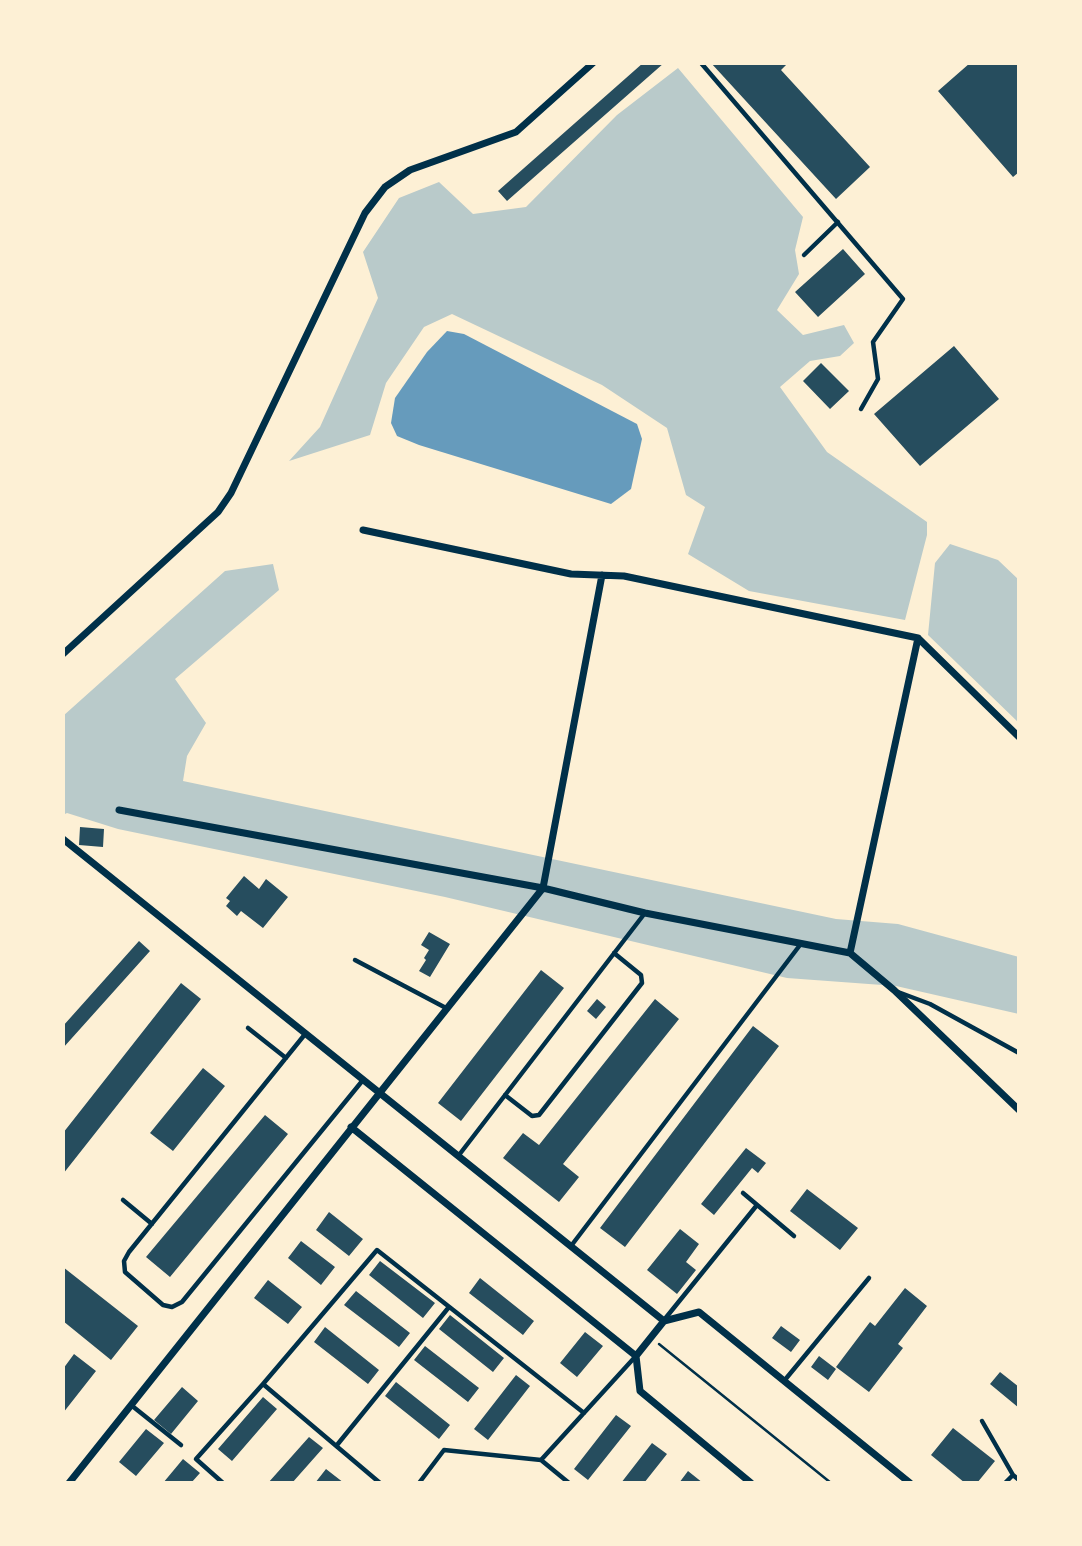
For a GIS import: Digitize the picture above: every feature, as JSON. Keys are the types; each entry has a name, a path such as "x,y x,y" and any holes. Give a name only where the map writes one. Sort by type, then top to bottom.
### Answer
{"street":[{"path":"63,654 218,512 231,493 365,213 385,187 410,170 516,132 593,63"},
{"path":"363,530 571,574 624,576 918,638 1019,737"},
{"path":"69,1483 543,888 602,575"},
{"path":"850,953 918,638"},
{"path":"119,810 543,888 645,913 850,953 894,990 1019,1110"},
{"path":"63,839 664,1321"},
{"path":"351,1127 636,1356 640,1391 749,1482"},
{"path":"636,1356 664,1321 699,1312 910,1483"}],"lane":[{"path":"701,63 904,299 873,342 878,379 861,409"},
{"path":"804,255 838,222"},
{"path":"459,1155 645,913"},
{"path":"571,1246 800,945"},
{"path":"505,1095 532,1116 539,1115 642,983 641,975 614,953"},
{"path":"355,960 446,1008"},
{"path":"894,990 930,1004 1019,1053"},
{"path":"248,1028 286,1058"},
{"path":"306,1033 124,1261 125,1272 163,1305 172,1307 182,1302 365,1079"},
{"path":"743,1193 794,1236"},
{"path":"123,1200 152,1224"},
{"path":"664,1321 757,1205"},
{"path":"223,1483 196,1459 377,1250 584,1413"},
{"path":"784,1381 869,1278"},
{"path":"337,1445 449,1307"},
{"path":"541,1460 636,1356"},
{"path":"263,1384 380,1483"},
{"path":"131,1405 181,1445"},
{"path":"982,1421 1013,1475 1019,1480"},
{"path":"419,1483 444,1450 541,1460 569,1483"},
{"path":"1005,1483 1013,1475"}],"path":[{"path":"651,1337 831,1483"}],"shaded area":[{"path":"678,68 803,217 795,250 799,274 777,310 803,335 844,325 854,343 840,356 810,361 780,387 827,452 927,522 927,535 905,620 749,591 688,554 705,507 686,495 667,428 602,385 452,314 424,327 386,383 370,435 289,461 320,427 378,298 363,252 399,198 439,182 473,214 526,207 617,115"},
{"path":"950,544 998,560 1019,580 1019,723 928,635 935,563"},
{"path":"273,564 279,590 175,679 206,723 187,756 183,781 836,919 898,924 1019,957 1019,1014 896,986 787,978 445,897 118,829 67,813 63,815 63,716 225,571"}],"water":[{"path":"447,331 464,334 637,424 642,439 631,489 611,504 397,436 391,423 395,398 427,352"}],"building":[{"path":"643,63 664,63 507,201 498,191"},
{"path":"711,63 788,63 781,70 870,167 836,199"},
{"path":"970,63 1019,63 1019,172 1013,177 938,91"},
{"path":"843,249 865,274 818,317 795,292"},
{"path":"954,346 999,399 920,466 874,414"},
{"path":"821,363 849,391 830,409 803,381"},
{"path":"80,827 104,829 103,847 79,845"},
{"path":"244,876 259,889 266,879 288,897 263,928 241,911 237,916 226,906 230,901 226,898"},
{"path":"429,932 450,944 430,977 419,971 429,950 421,945"},
{"path":"139,941 150,951 63,1048 63,1026"},
{"path":"541,970 564,988 461,1121 438,1103"},
{"path":"181,983 201,999 63,1174 63,1133"},
{"path":"597,999 606,1007 596,1019 587,1011"},
{"path":"655,999 679,1019 563,1164 579,1177 559,1202 503,1158 523,1133 539,1145"},
{"path":"753,1026 779,1046 625,1247 600,1228"},
{"path":"203,1068 225,1086 173,1151 150,1133"},
{"path":"265,1115 288,1134 170,1277 146,1257"},
{"path":"746,1148 766,1163 758,1173 752,1168 714,1215 701,1204"},
{"path":"807,1189 858,1228 840,1250 790,1211"},
{"path":"329,1212 363,1239 349,1256 316,1230"},
{"path":"680,1229 699,1244 686,1262 696,1270 677,1294 647,1270"},
{"path":"301,1241 335,1267 321,1285 288,1258"},
{"path":"380,1261 435,1303 423,1318 369,1275"},
{"path":"63,1267 138,1326 111,1360 63,1321"},
{"path":"480,1278 534,1321 523,1335 469,1293"},
{"path":"268,1280 302,1307 288,1324 254,1298"},
{"path":"905,1288 927,1306 898,1344 903,1348 869,1392 836,1367 870,1322 875,1326"},
{"path":"356,1291 410,1333 399,1347 344,1305"},
{"path":"450,1315 504,1358 493,1372 439,1329"},
{"path":"781,1326 800,1340 791,1352 772,1338"},
{"path":"325,1327 379,1370 368,1384 314,1342"},
{"path":"585,1332 603,1346 577,1377 560,1363"},
{"path":"425,1346 479,1388 468,1402 414,1360"},
{"path":"74,1354 96,1371 63,1413 63,1369"},
{"path":"819,1356 836,1369 828,1380 811,1367"},
{"path":"1000,1372 1019,1387 1019,1408 990,1384"},
{"path":"516,1375 530,1386 488,1440 474,1429"},
{"path":"396,1382 450,1425 439,1439 385,1396"},
{"path":"182,1387 198,1401 171,1434 154,1420"},
{"path":"263,1397 277,1409 232,1461 218,1449"},
{"path":"616,1415 631,1426 588,1480 574,1469"},
{"path":"953,1428 995,1461 977,1483 965,1483 931,1455"},
{"path":"146,1429 164,1443 136,1476 119,1462"},
{"path":"309,1437 323,1448 292,1483 268,1483"},
{"path":"652,1443 667,1454 644,1483 621,1483"},
{"path":"183,1459 200,1473 191,1483 163,1483"},
{"path":"326,1469 344,1483 315,1483"},
{"path":"688,1471 703,1483 679,1483"}]}
